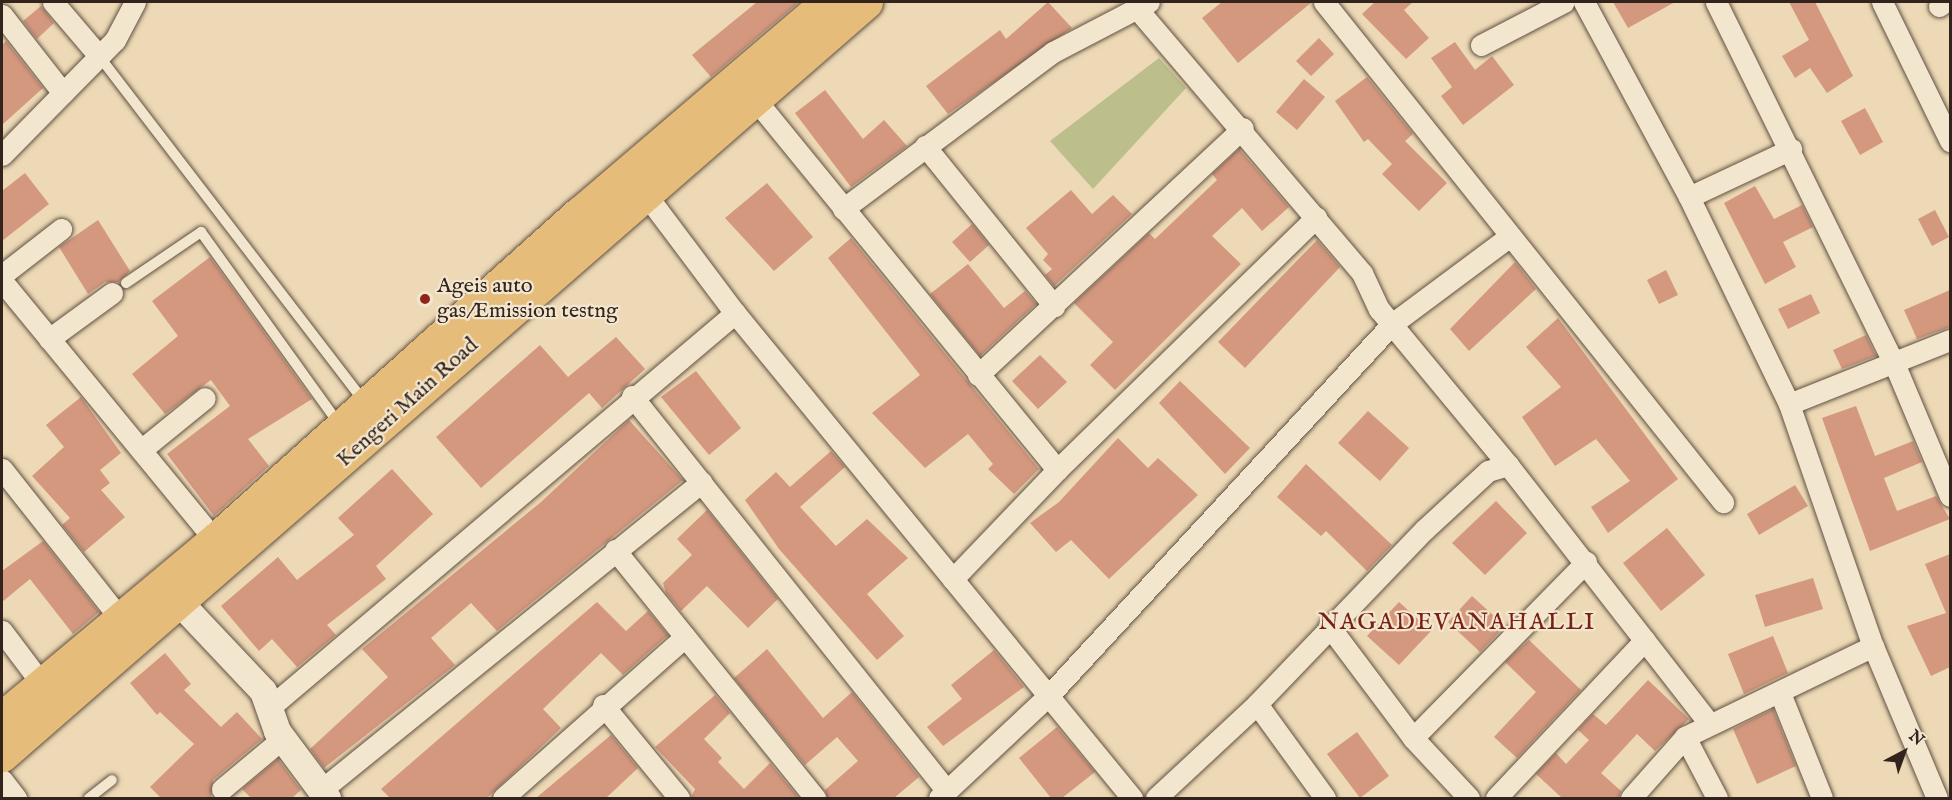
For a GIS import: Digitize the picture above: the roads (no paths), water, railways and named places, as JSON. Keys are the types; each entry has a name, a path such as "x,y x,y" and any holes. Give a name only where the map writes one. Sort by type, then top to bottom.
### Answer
{"main road":[{"name":"Kengeri Main Road","path":"2,755 180,603 637,182 827,2"},
{"name":"Kengeri Main Road","path":"2,718 119,617 215,540 367,404 637,182 754,98 866,2"}],"street":[{"path":"53,2 99,56"},
{"path":"3,149 99,56 132,14 135,2"},
{"path":"1324,2 1723,502"},
{"path":"1480,45 1564,2"},
{"path":"1584,2 1689,197 1789,404 1873,646 1937,798"},
{"path":"1716,2 1791,149 1894,363 1950,496"},
{"path":"1882,2 1950,141"},
{"path":"843,209 1053,52 1144,6 1362,273 1392,324 1586,562 1709,723"},
{"path":"2,15 63,93"},
{"path":"754,98 1057,470"},
{"path":"978,375 1244,128"},
{"path":"925,146 1054,306"},
{"path":"1689,197 1791,149"},
{"path":"637,182 735,313 1050,694 1132,798"},
{"path":"953,579 1057,470 1317,217"},
{"path":"2,275 61,229"},
{"path":"632,396 943,795 1050,694 1392,324 1510,236"},
{"path":"2,281 215,540"},
{"path":"49,339 119,288"},
{"path":"269,708 632,396 735,313"},
{"path":"1789,404 1950,340"},
{"path":"141,450 205,398"},
{"path":"1156,798 1257,704 1329,626 1488,471 1508,465"},
{"path":"2,470 119,617"},
{"path":"180,603 262,691 283,738 324,795 615,550 701,482"},
{"path":"615,550 815,798"},
{"path":"1413,738 1586,562"},
{"path":"1329,626 1413,738 1469,798"},
{"path":"2,631 42,684"},
{"path":"505,798 603,705 686,637"},
{"path":"1496,798 1645,639"},
{"path":"1631,798 1685,737 1709,723 1780,693 1873,646"},
{"path":"1780,693 1822,798"},
{"path":"1257,704 1325,798"},
{"path":"603,705 680,798"},
{"path":"1685,737 1717,798"},
{"path":"222,789 283,738"},
{"path":"2,780 16,798"}],"lane":[{"path":"99,56 367,404"},
{"path":"119,288 201,232 341,427"},
{"path":"89,798 112,780"}],"place":[{"name":"Ageis auto gas/Emission testng","path":"425,299"}],"district":[{"name":"NAGADEVANAHALLI","path":"1457,623"}]}
